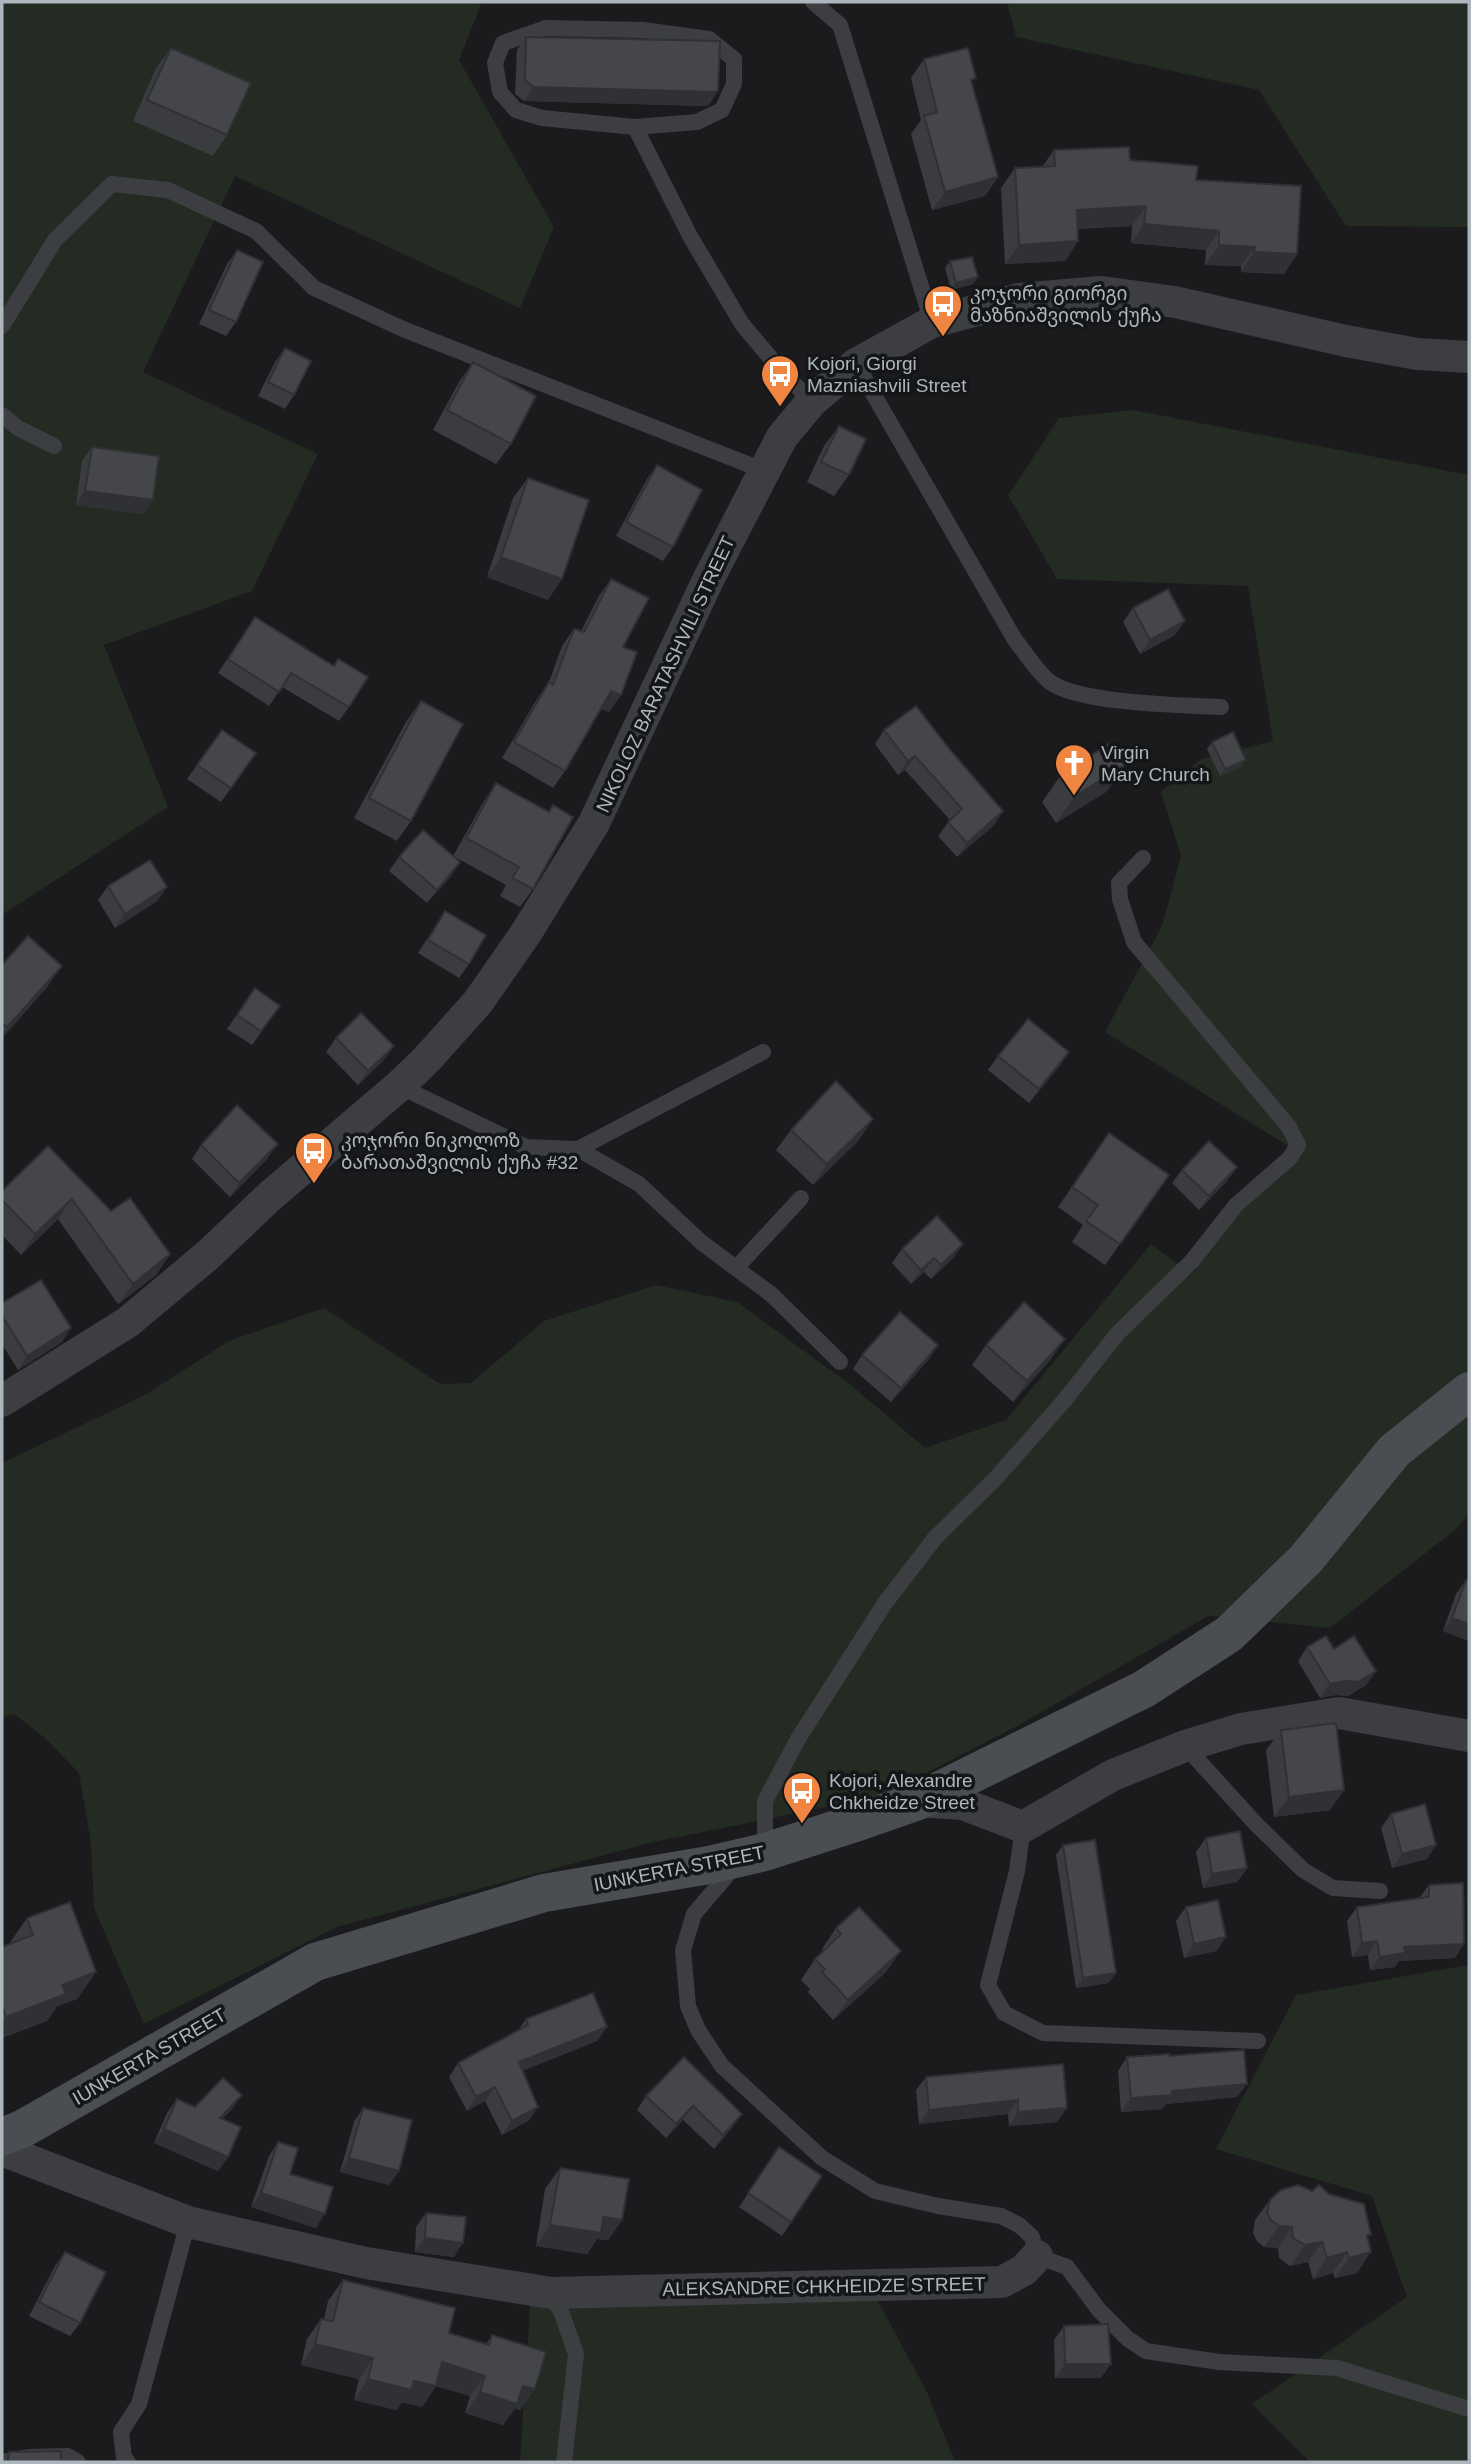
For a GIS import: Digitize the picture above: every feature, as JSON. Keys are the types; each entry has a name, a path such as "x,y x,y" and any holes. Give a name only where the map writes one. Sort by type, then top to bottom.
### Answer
{"main road":[{"name":"IUNKERTA STREET","path":"2,2137 24,2128 315,1962 544,1893 709,1866 754,1855 918,1801 1144,1689 1229,1634 1306,1559 1394,1451 1469,1391"}],"street":[{"name":"NIKOLOZ BARATASHVILI STREET","path":"2,1401 128,1322 208,1255 269,1197 399,1086 478,1002 526,933 594,823 708,580 782,437 812,401 856,364 932,322 1019,299 1102,292 1175,302 1346,341 1417,354 1469,357"},
{"path":"918,1801 963,1804 1023,1827 1112,1775 1185,1745 1241,1729 1339,1713 1469,1736"},
{"name":"ALEKSANDRE CHKHEIDZE STREET","path":"2,2150 188,2222 366,2263 551,2293 1002,2282 1024,2270 1037,2256"}],"lane":[{"path":"813,2 840,25 932,322"},
{"path":"546,28 643,30 709,39 734,59 734,84 722,110 696,122 635,127 542,118 516,110 500,92 495,63 503,43 546,28"},
{"path":"635,127 690,236 742,324 784,374 812,401"},
{"path":"2,326 55,240 112,184 168,190 256,230 314,288 403,329 765,471"},
{"path":"856,364 1015,640 1049,681 1069,692 1146,703 1221,707"},
{"path":"2,415 18,428 54,446"},
{"path":"1143,858 1119,883 1120,899 1134,942 1289,1126 1298,1145 1290,1158 1236,1205 1192,1261 1118,1333 1063,1402 996,1478 935,1538 885,1603 798,1739 765,1801 754,1855 694,1914 683,1950 688,2007 698,2030 722,2066 822,2158 875,2191 938,2206 1001,2216 1019,2225 1032,2237 1037,2256 1068,2267 1098,2310 1128,2340 1146,2351 1219,2362 1337,2368 1469,2409"},
{"path":"578,1149 762,1052"},
{"path":"399,1086 526,1147 578,1149 639,1184 701,1242 772,1295 840,1362"},
{"path":"736,1268 801,1198"},
{"path":"1185,1745 1256,1824 1303,1870 1333,1888 1380,1891"},
{"path":"1023,1827 1017,1871 988,1985 1004,2013 1043,2034 1258,2041"},
{"path":"123,2461 121,2432 139,2404 188,2222"},
{"path":"551,2293 576,2354 564,2462"},
{"path":"2,2462 30,2457 68,2456 78,2462"}],"shaded area":[{"path":"2,2 482,2 459,60 554,227 520,308 235,176 143,372 318,454 252,591 104,645 168,807 2,915"},
{"path":"1007,2 1469,2 1469,227 1346,226 1259,90 1016,37"},
{"path":"1133,410 1469,475 1469,1513 1455,1530 1330,1628 1208,1616 1021,1724 882,1796 653,1842 337,1927 144,2024 94,1908 91,1843 79,1773 45,1738 14,1714 2,1718 2,1463 145,1395 229,1341 324,1308 440,1384 471,1383 544,1321 656,1285 737,1302 852,1386 925,1448 1006,1420 1151,1244 1192,1274 1288,1146 1105,1032 1162,926 1181,856 1161,792 1201,759 1273,741 1248,586 1057,579 1008,495 1059,418"},
{"path":"1469,1965 1469,2462 1310,2462 1252,2404 1407,2297 1372,2196 1216,2149 1296,1995"},
{"path":"872,2290 926,2390 955,2462 520,2462 531,2293"}],"building":[{"path":"526,37 720,41 718,91 533,87 525,80"},
{"path":"171,48 251,83 227,135 147,100"},
{"path":"968,48 976,78 971,80 998,177 945,192 924,116 937,112 924,59"},
{"path":"1129,147 1130,160 1198,166 1196,180 1301,186 1297,254 1254,252 1255,247 1219,245 1219,231 1144,224 1146,206 1077,210 1078,241 1019,245 1015,168 1055,166 1054,150"},
{"path":"237,250 263,262 236,322 209,310"},
{"path":"972,257 978,277 956,283 950,261"},
{"path":"285,348 311,361 294,395 268,382"},
{"path":"473,362 536,396 511,444 447,410"},
{"path":"839,426 866,439 849,475 821,462"},
{"path":"92,447 159,456 153,500 85,491"},
{"path":"657,465 702,490 673,547 626,522"},
{"path":"528,478 589,500 562,579 501,557"},
{"path":"611,579 649,598 623,647 637,652 621,695 611,691 565,771 514,742 549,682 553,685 574,629 584,632"},
{"path":"1168,589 1185,621 1150,640 1133,608"},
{"path":"255,617 334,666 338,659 368,677 349,707 291,673 279,692 228,659"},
{"path":"421,701 463,724 411,821 369,798"},
{"path":"916,706 1003,811 967,843 948,822 962,809 915,756 908,761 884,730"},
{"path":"222,730 256,753 231,788 197,765"},
{"path":"1233,732 1246,760 1225,769 1212,742"},
{"path":"1110,743 1125,765 1075,796 1061,775"},
{"path":"496,783 549,812 553,805 573,817 533,889 512,878 519,867 466,838"},
{"path":"423,830 460,862 437,890 399,857"},
{"path":"150,860 167,887 125,914 108,886"},
{"path":"445,911 486,935 469,964 428,940"},
{"path":"28,936 62,966 7,1027 2,1023 2,965"},
{"path":"255,988 280,1006 261,1031 237,1015"},
{"path":"361,1013 394,1046 368,1071 336,1038"},
{"path":"1028,1019 1069,1052 1039,1089 998,1056"},
{"path":"836,1081 873,1119 827,1164 791,1130"},
{"path":"237,1105 278,1144 239,1183 201,1145"},
{"path":"1109,1133 1169,1175 1120,1244 1086,1221 1098,1205 1072,1187"},
{"path":"1209,1141 1237,1167 1209,1196 1182,1170"},
{"path":"48,1146 111,1211 130,1198 170,1254 133,1284 72,1199 35,1234 2,1200 2,1191"},
{"path":"937,1216 963,1244 941,1265 934,1258 921,1270 902,1249"},
{"path":"41,1280 71,1328 27,1356 2,1315 2,1303"},
{"path":"1024,1302 1065,1339 1027,1381 986,1345"},
{"path":"900,1312 938,1345 901,1388 862,1355"},
{"path":"1466,1580 1469,1581 1469,1624 1452,1618"},
{"path":"1326,1636 1334,1649 1354,1636 1376,1671 1358,1682 1330,1684 1307,1647"},
{"path":"1336,1723 1344,1790 1289,1797 1281,1730"},
{"path":"1425,1804 1436,1845 1402,1854 1391,1814"},
{"path":"1240,1831 1247,1868 1212,1874 1206,1838"},
{"path":"1095,1840 1116,1973 1083,1978 1063,1845"},
{"path":"1463,1883 1464,1944 1404,1947 1405,1953 1380,1957 1377,1941 1362,1943 1357,1907 1429,1897 1429,1885"},
{"path":"1218,1900 1226,1937 1194,1944 1186,1907"},
{"path":"70,1902 96,1972 62,1985 66,1994 6,2017 2,2006 2,1947 33,1935 27,1918"},
{"path":"859,1907 901,1951 848,2000 822,1972 825,1969 815,1959 841,1934 836,1928"},
{"path":"593,1993 607,2027 519,2062 538,2107 512,2121 495,2087 476,2097 458,2063 528,2025 526,2019"},
{"path":"1244,2050 1247,2084 1131,2098 1127,2057"},
{"path":"684,2057 742,2114 723,2135 693,2106 676,2124 646,2096"},
{"path":"1063,2064 1067,2108 1018,2112 1018,2100 929,2110 926,2077"},
{"path":"223,2078 242,2095 220,2118 241,2127 228,2157 164,2129 177,2099 195,2107"},
{"path":"363,2108 412,2120 399,2171 349,2158"},
{"path":"278,2142 298,2148 290,2174 333,2187 325,2214 261,2193"},
{"path":"779,2147 822,2176 791,2222 748,2193"},
{"path":"560,2168 629,2179 622,2220 603,2217 601,2233 550,2225"},
{"path":"1298,2185 1312,2191 1319,2185 1329,2194 1364,2204 1371,2235 1367,2235 1371,2252 1349,2258 1347,2252 1327,2258 1322,2242 1305,2245 1293,2238 1292,2227 1279,2226 1271,2220 1267,2213 1270,2200 1281,2190"},
{"path":"426,2213 466,2217 463,2243 425,2238"},
{"path":"65,2252 106,2272 80,2323 39,2302"},
{"path":"343,2280 455,2308 449,2333 489,2345 492,2335 546,2352 535,2389 523,2386 517,2404 480,2392 485,2376 442,2362 436,2386 414,2381 411,2390 368,2379 373,2358 315,2344 321,2319 333,2321"},
{"path":"1108,2324 1111,2364 1065,2364 1064,2326"},
{"path":"61,2451 61,2462 8,2462 9,2452"}],"place":[{"name":"კოჯორი გიორგი მაზნიაშვილის ქუჩა","path":"943,338"},
{"name":"Kojori, Giorgi Mazniashvili Street","path":"780,408"},
{"name":"Virgin Mary Church","path":"1074,797"},
{"name":"კოჯორი ნიკოლოზ ბარათაშვილის ქუჩა #32","path":"314,1185"},
{"name":"Kojori, Alexandre Chkheidze Street","path":"802,1825"}]}
